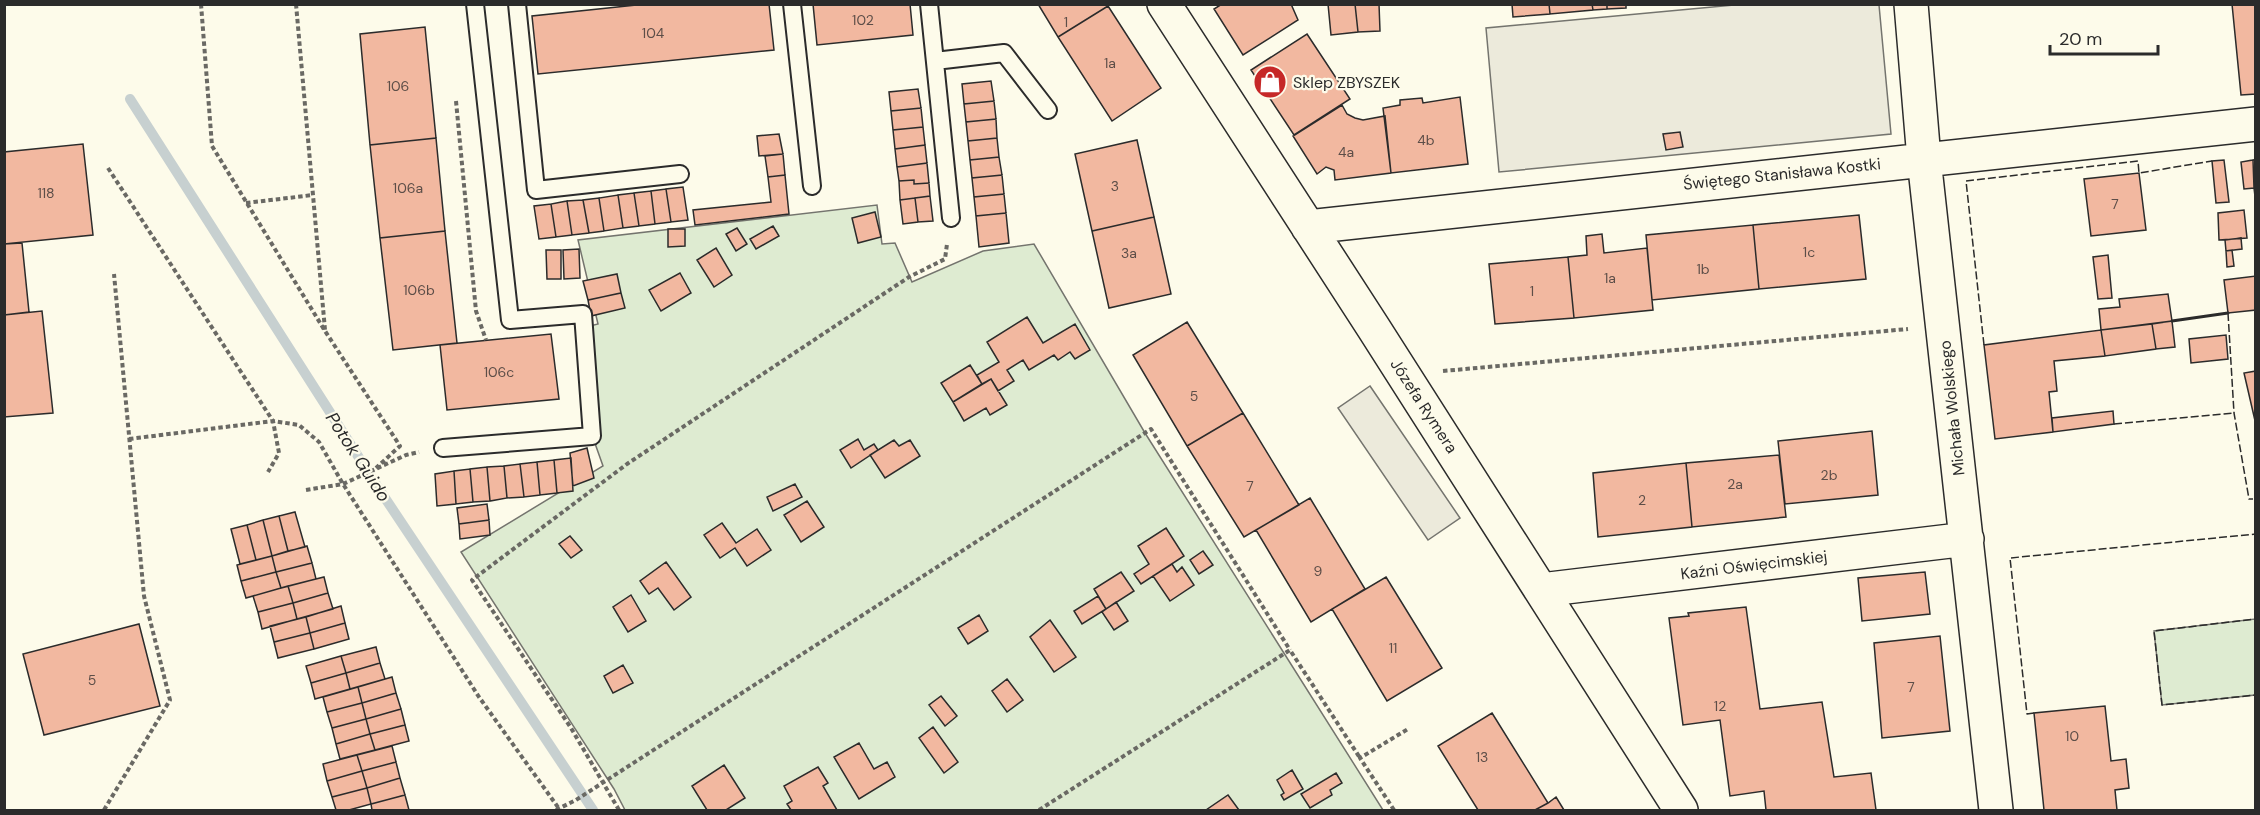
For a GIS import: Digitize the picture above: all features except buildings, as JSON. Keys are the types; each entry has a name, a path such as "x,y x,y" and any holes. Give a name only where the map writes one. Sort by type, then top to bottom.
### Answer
{"street":[{"name":"Józefa Rymera","path":"1164,4 1681,810"},
{"name":"Michała Wolskiego","path":"1911,4 1924,159 1996,810"},
{"name":"Świętego Stanisława Kostki","path":"1308,227 2256,124"},
{"name":"Kaźni Oświęcimskiej","path":"1542,590 1967,539"}],"lane":[{"path":"444,448 592,436 583,314 510,320 475,4"},
{"path":"517,4 536,190 680,174"},
{"path":"792,4 812,186"},
{"path":"929,4 951,218"},
{"path":"935,61 1004,53 1048,110"}],"path":[{"path":"201,4 212,146 325,331 400,446 375,468"},
{"path":"296,4 325,331"},
{"path":"456,99 476,311 486,340"},
{"path":"108,168 273,421 279,453 268,472"},
{"path":"246,203 313,195"},
{"path":"619,810 571,728 472,580 627,464 909,277 945,259 951,218"},
{"path":"104,810 170,700 144,596 114,274"},
{"path":"1404,375 1943,326"},
{"path":"129,439 273,421 299,425 319,442 343,484 479,697 558,810 1151,429 1394,810"},
{"path":"306,490 343,484 406,455 444,448"},
{"path":"1039,810 1290,650"},
{"path":"1360,758 1408,729"}],"green space":[{"path":"877,205 882,244 895,243 912,282 983,251 1034,244 1145,433 1383,810 625,810 614,789 461,552 603,466 586,418 582,328 598,324 578,240"},
{"path":"2255,619 2255,695 2162,705 2154,631"}],"shaded area":[{"path":"1734,5 1879,5 1891,134 1499,172 1486,28"},
{"path":"1370,386 1460,518 1428,540 1338,408"}],"waterway":[{"name":"Potok Guido","path":"130,99 379,489 593,810"}],"fence":[{"path":"1984,345 1966,181 2138,161 2139,173 2212,161"},
{"path":"2228,313 2234,413 2249,499 2253,499"},
{"path":"2114,424 2234,413"},
{"path":"2034,713 2027,714 2010,558 2256,534"},
{"path":"2256,626 2255,619 2154,631 2162,705 2256,695"}],"wall":[{"path":"2172,321 2228,313"}],"place":[{"name":"Sklep ZBYSZEK","path":"1270,82"}]}
